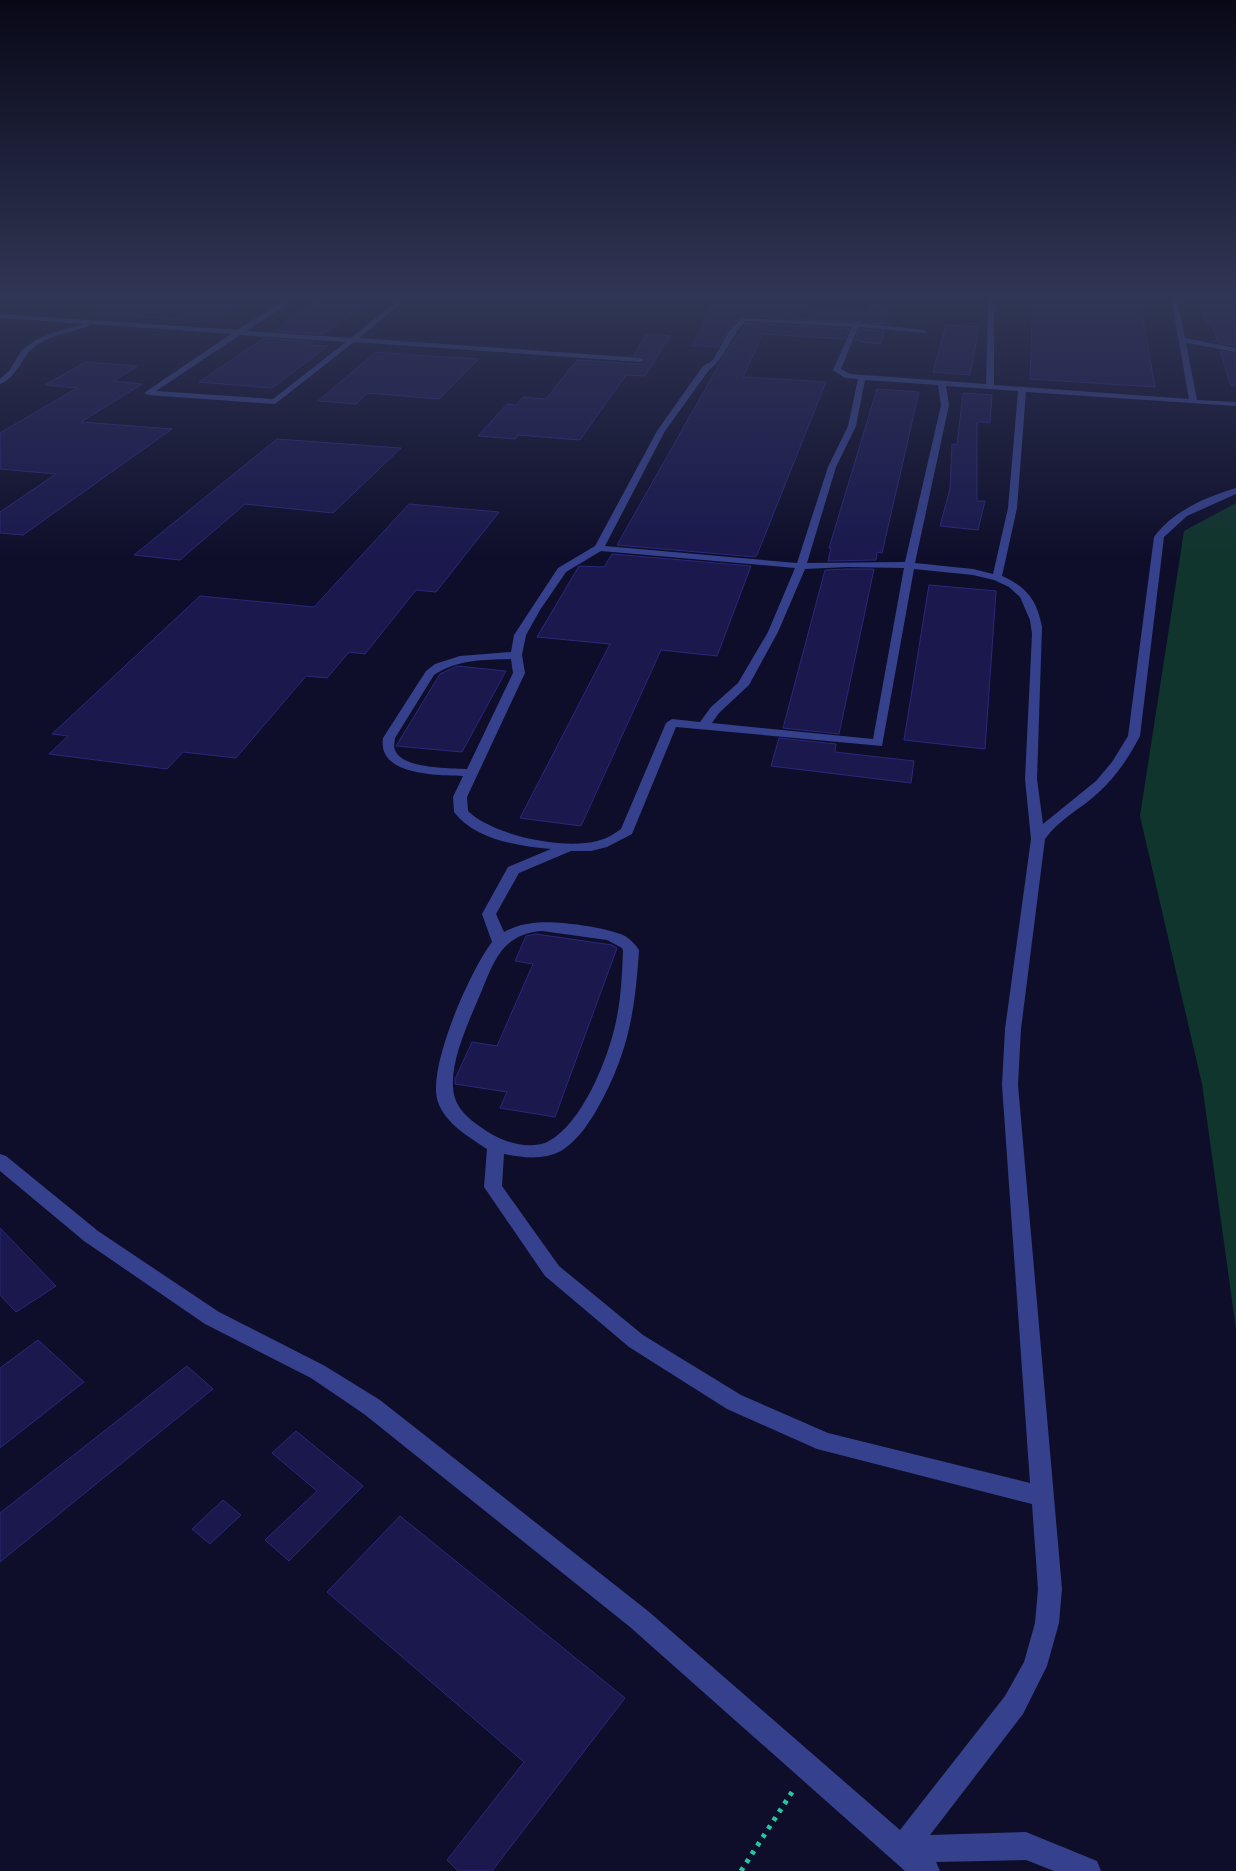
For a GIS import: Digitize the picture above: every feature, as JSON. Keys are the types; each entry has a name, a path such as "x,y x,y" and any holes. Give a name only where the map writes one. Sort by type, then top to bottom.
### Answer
{"street":[{"path":"161,384 148,393 275,402 297,384"},
{"path":"694,384 661,431 599,548 562,570 520,636 516,655 519,673 460,797 461,812 476,825 501,836 545,844 585,847 614,840 627,831 672,723 878,743 909,567 945,405 942,384"},
{"path":"704,725 715,710 743,685 773,632 801,566 832,468 852,426 861,384"},
{"path":"947,384 1236,404"},
{"path":"1190,384 1193,402"},
{"path":"997,577 1006,550 1018,448 1022,390"},
{"path":"1038,839 1044,829 1094,790 1119,764 1134,736 1159,537 1166,525 1236,491"},
{"path":"599,548 801,566 858,563 988,574 1013,584 1026,596 1035,612 1037,634 1031,779 1038,839 1013,1029 1010,1085 1050,1589 1047,1623 1035,1666 1014,1705 902,1849"},
{"path":"471,773 406,766 395,760 388,750 389,738 430,673 437,667 462,660 516,655"},
{"path":"500,942 489,914 512,870 572,846"},
{"path":"536,927 573,929 613,936 625,942 631,950 621,1035 596,1099 568,1138 552,1147 527,1152 496,1146 468,1128 446,1103 444,1072 465,1014 490,957 500,942 518,931 536,927"},
{"path":"496,1146 493,1187 552,1271 636,1341 734,1402 825,1442 1043,1496"},
{"path":"0,1161 91,1236 212,1318 318,1372 372,1407 639,1619 926,1871"},
{"path":"902,1849 1026,1846 1087,1871"}],"path":[{"path":"741,1871 808,1767"}],"green space":[{"path":"1236,503 1236,1329 1202,1084 1140,816 1184,531"}],"building":[{"path":"141,384 81,422 172,429 23,535 0,533 0,512 56,474 0,469 0,433 77,388 45,385"},
{"path":"227,384 277,384 272,388"},
{"path":"338,384 454,384 439,399 368,393 356,404 318,401"},
{"path":"558,384 619,384 580,440 518,435 515,439 478,436 507,404 516,405 523,397 546,399"},
{"path":"708,384 825,384 755,557 617,545"},
{"path":"1113,384 1155,384 1155,387"},
{"path":"877,389 919,392 882,553 877,552 876,560 828,561 831,548 829,548"},
{"path":"963,393 992,395 990,423 977,422 977,501 985,501 978,530 940,526 950,489 952,444 957,445"},
{"path":"277,439 401,448 333,513 245,504 180,560 134,555"},
{"path":"409,504 499,512 436,592 416,590 365,654 349,652 327,678 306,676 236,758 183,752 167,769 49,754 68,736 52,734 200,596 314,607"},
{"path":"612,554 751,566 717,656 661,650 581,826 520,818 610,644 537,637 579,566 604,567"},
{"path":"874,569 839,734 783,728 825,570"},
{"path":"929,585 996,591 985,749 904,740"},
{"path":"457,666 506,671 462,752 396,746 440,674"},
{"path":"779,738 836,744 835,752 914,761 911,783 771,766"},
{"path":"536,934 612,945 617,948 555,1117 500,1108 507,1092 455,1084 455,1079 472,1042 497,1046 533,964 515,961 526,936"},
{"path":"0,1228 56,1286 16,1312 0,1295"},
{"path":"38,1340 84,1382 0,1448 0,1368"},
{"path":"187,1366 213,1389 0,1562 0,1513"},
{"path":"296,1431 363,1486 289,1561 265,1540 317,1491 272,1453"},
{"path":"223,1500 241,1515 210,1544 192,1529"},
{"path":"400,1516 625,1698 492,1871 458,1871 447,1860 524,1762 327,1592"}]}
